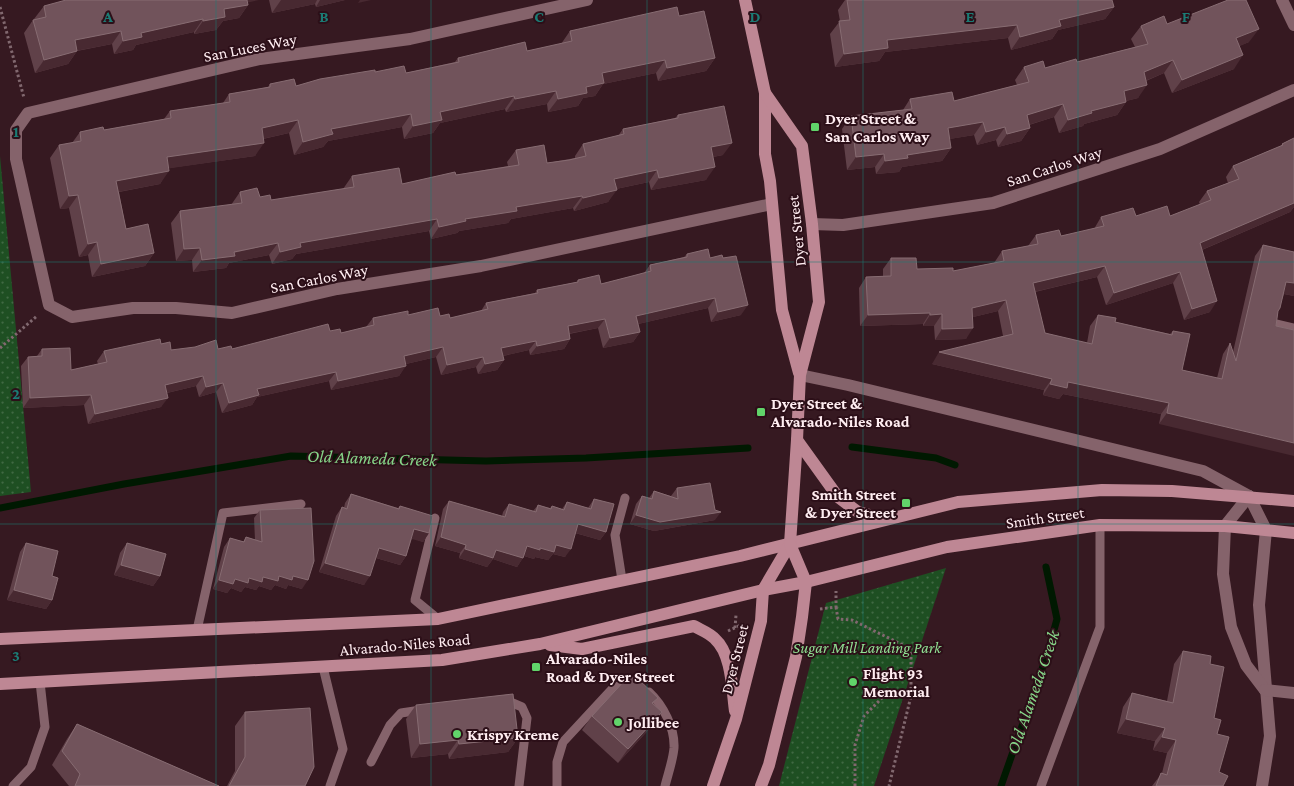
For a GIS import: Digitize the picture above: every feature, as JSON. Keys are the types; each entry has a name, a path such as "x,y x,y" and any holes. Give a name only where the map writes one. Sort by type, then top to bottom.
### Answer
{"main road":[{"name":"Dyer Street","path":"745,0 765,93 765,154 772,204 782,310 800,376"},
{"name":"Dyer Street","path":"765,93 802,146 819,302 800,376 790,544 806,582"},
{"path":"797,440 838,497 858,512 886,520"},
{"name":"Smith Street","path":"790,544 958,502 1102,490 1172,491 1294,501"},
{"name":"Smith Street","path":"806,582 947,547 1100,525 1225,526 1294,533"},
{"name":"Dyer Street","path":"713,786 736,719 761,621 762,590 790,544"},
{"name":"Alvarado-Niles Road","path":"0,639 438,619 790,544"},
{"path":"762,786 796,657 806,582"},
{"name":"Alvarado-Niles Road","path":"0,684 442,660 540,644 762,590 806,582"},
{"path":"540,644 582,649 694,626 716,639 723,650 730,669 736,719"}],"street":[{"name":"San Luces Way","path":"28,113 260,59 410,39 587,0"},
{"path":"1282,0 1294,25"},
{"name":"San Carlos Way","path":"812,224 843,225 993,203 1160,149 1294,90"},
{"path":"28,113 16,130 16,159 49,305"},
{"name":"San Carlos Way","path":"49,305 72,317 133,308 176,308 232,313 337,289 481,266 772,204"},
{"name":"Smith Street","path":"800,376 848,385 1203,471 1249,496"},
{"path":"1262,786 1270,736 1265,690 1259,604 1266,530 1249,496 1225,526 1223,574 1231,627 1246,665 1265,690 1294,693"}],"lane":[{"path":"1276,324 1294,328"},
{"path":"622,580 615,535 625,498"},
{"path":"196,630 223,513 301,504"},
{"path":"435,518 415,600 438,619"},
{"path":"1041,786 1100,627 1100,525"},
{"path":"324,667 342,749 330,786"},
{"path":"13,786 31,767 45,727 40,682"},
{"path":"557,786 556,762 563,742 613,688 627,683 639,687 658,701 669,720 674,747 665,786"},
{"path":"498,702 508,701 522,707 527,718 519,786"},
{"path":"371,762 390,725 401,714 433,709"}],"path":[{"path":"0,7 28,113"},
{"path":"0,348 49,305"},
{"path":"836,606 838,619 852,620 911,649 911,696 889,786"},
{"path":"734,628 736,614"},
{"path":"726,631 743,624"},
{"path":"855,786 855,746 864,716 884,696 911,696"}],"green space":[{"path":"0,156 31,492 0,496"},
{"name":"Sugar Mill Landing Park","path":"946,568 874,786 779,786 826,603"}],"building":[{"path":"66,0 247,0 248,5 224,9 225,17 203,21 203,19 141,33 142,37 123,41 121,31 75,40 77,51 44,60 33,20 46,17 44,6"},
{"path":"847,0 1112,0 1114,7 1059,20 1061,26 1020,37 1017,25 887,40 888,48 844,54 839,21 850,20"},
{"path":"1228,0 1246,0 1259,29 1236,38 1243,55 1182,80 1173,60 1144,72 1147,85 1124,91 1126,102 1091,111 1092,113 1068,120 1063,104 1027,115 1030,128 1007,134 1005,127 986,132 983,122 948,128 951,148 907,155 908,158 885,161 884,154 856,157 851,116 912,109 910,99 952,92 954,101 1029,82 1024,67 1043,61 1045,68 1076,59 1077,62 1148,44 1141,26 1164,16 1167,24"},
{"path":"677,7 679,16 704,11 715,58 667,68 665,60 602,73 604,83 586,87 587,93 558,99 556,91 515,99 514,96 440,112 442,120 413,126 411,114 331,129 333,134 303,142 298,120 262,128 264,143 167,157 169,171 116,181 126,229 148,224 154,253 101,264 97,242 88,244 78,195 69,196 59,145 81,141 80,132 103,127 104,130 171,118 170,111 230,102 229,94 270,87 270,84 294,79 296,86 320,79 404,66 406,73 459,62 458,58 525,42 527,51 572,41 570,31"},
{"path":"724,106 732,143 711,147 715,167 659,178 657,170 614,179 617,190 583,198 582,196 516,207 517,211 465,219 466,221 439,227 437,219 300,243 301,247 280,252 278,243 234,252 235,256 202,260 200,248 184,249 180,211 242,203 240,192 257,188 260,197 270,195 271,200 354,187 352,176 399,168 402,184 455,172 456,175 519,165 516,150 544,145 547,163 569,160 586,156 583,144 624,134 623,129"},
{"path":"1294,138 1294,203 1200,243 1217,301 1192,309 1180,272 1114,293 1105,266 1033,283 1045,333 1092,344 1098,315 1116,318 1115,322 1172,335 1173,331 1190,334 1182,370 1222,379 1230,343 1236,361 1263,245 1294,252 1294,283 1286,282 1276,326 1294,330 1294,443 1167,413 1169,403 1068,382 1067,388 1050,384 1052,379 939,352 1013,334 1006,300 972,308 973,328 942,329 942,314 868,315 866,277 891,276 891,258 916,258 917,269 953,268 953,271 1004,261 1002,251 1038,244 1036,235 1059,230 1061,236 1104,226 1101,217 1133,208 1136,216 1167,206 1170,216 1211,200 1207,191 1239,179 1233,166 1283,145"},
{"path":"708,249 710,258 722,255 723,258 736,256 748,305 718,312 715,298 636,316 640,332 610,338 605,319 568,326 570,339 537,346 536,341 501,348 504,360 485,364 483,357 447,365 443,347 404,356 406,366 338,381 336,372 257,389 259,395 229,403 223,383 206,387 203,376 165,385 168,398 95,414 91,395 30,398 28,357 42,356 42,349 70,348 71,370 107,362 104,351 160,339 161,344 170,342 171,350 195,347 216,340 218,349 231,346 232,349 328,324 330,331 340,329 341,333 374,325 373,318 408,311 408,315 438,308 440,316 449,314 450,318 488,309 486,303 538,293 537,290 578,282 578,280 599,275 601,284 651,271 650,265 687,257 687,254"},
{"path":"710,483 715,510 721,512 660,522 636,515 642,496 652,499 654,491 678,499 677,488"},
{"path":"351,494 399,509 400,506 433,516 429,533 414,529 406,556 379,548 370,576 325,563 342,507 347,509"},
{"path":"594,499 614,504 606,532 578,524 571,549 556,545 554,552 527,546 523,558 496,550 493,558 465,549 466,545 441,537 449,501 505,517 509,504 536,512 538,505 551,509 552,506 564,510 567,502 591,509"},
{"path":"311,508 314,561 308,580 293,576 292,580 279,576 278,581 263,577 262,582 249,578 248,583 235,579 233,584 219,580 230,538 244,542 246,537 262,542 260,510"},
{"path":"26,543 58,551 52,576 58,578 52,600 14,590"},
{"path":"127,543 166,554 160,576 121,565"},
{"path":"1183,651 1211,656 1210,664 1224,667 1214,718 1221,720 1217,734 1229,737 1219,772 1228,776 1223,786 1156,786 1161,773 1167,775 1176,740 1162,737 1165,728 1126,719 1132,693 1173,703"},
{"name":"Jollibee","path":"635,676 658,698 652,703 662,712 628,749 592,716 626,679"},
{"name":"Krispy Kreme","path":"513,694 518,738 459,744 458,740 420,744 416,705"},
{"path":"310,708 314,767 305,786 229,786 245,757 245,712"},
{"path":"77,724 219,786 75,786 80,774 62,751"}],"waterway":[{"name":"Old Alameda Creek","path":"852,447 936,458 955,465"},
{"name":"Old Alameda Creek","path":"0,508 124,484 291,456 486,461 586,458 748,448"},
{"name":"Old Alameda Creek","path":"1001,786 1048,652 1057,619 1046,567"}],"place":[{"name":"Dyer Street & San Carlos Way","path":"815,127"},
{"name":"Dyer Street & Alvarado-Niles Road","path":"761,412"},
{"name":"Smith Street & Dyer Street","path":"906,503"},
{"name":"Alvarado-Niles Road & Dyer Street","path":"536,667"},
{"name":"Flight 93 Memorial","path":"853,682"},
{"name":"Jollibee","path":"618,722"},
{"name":"Krispy Kreme","path":"457,734"}]}
